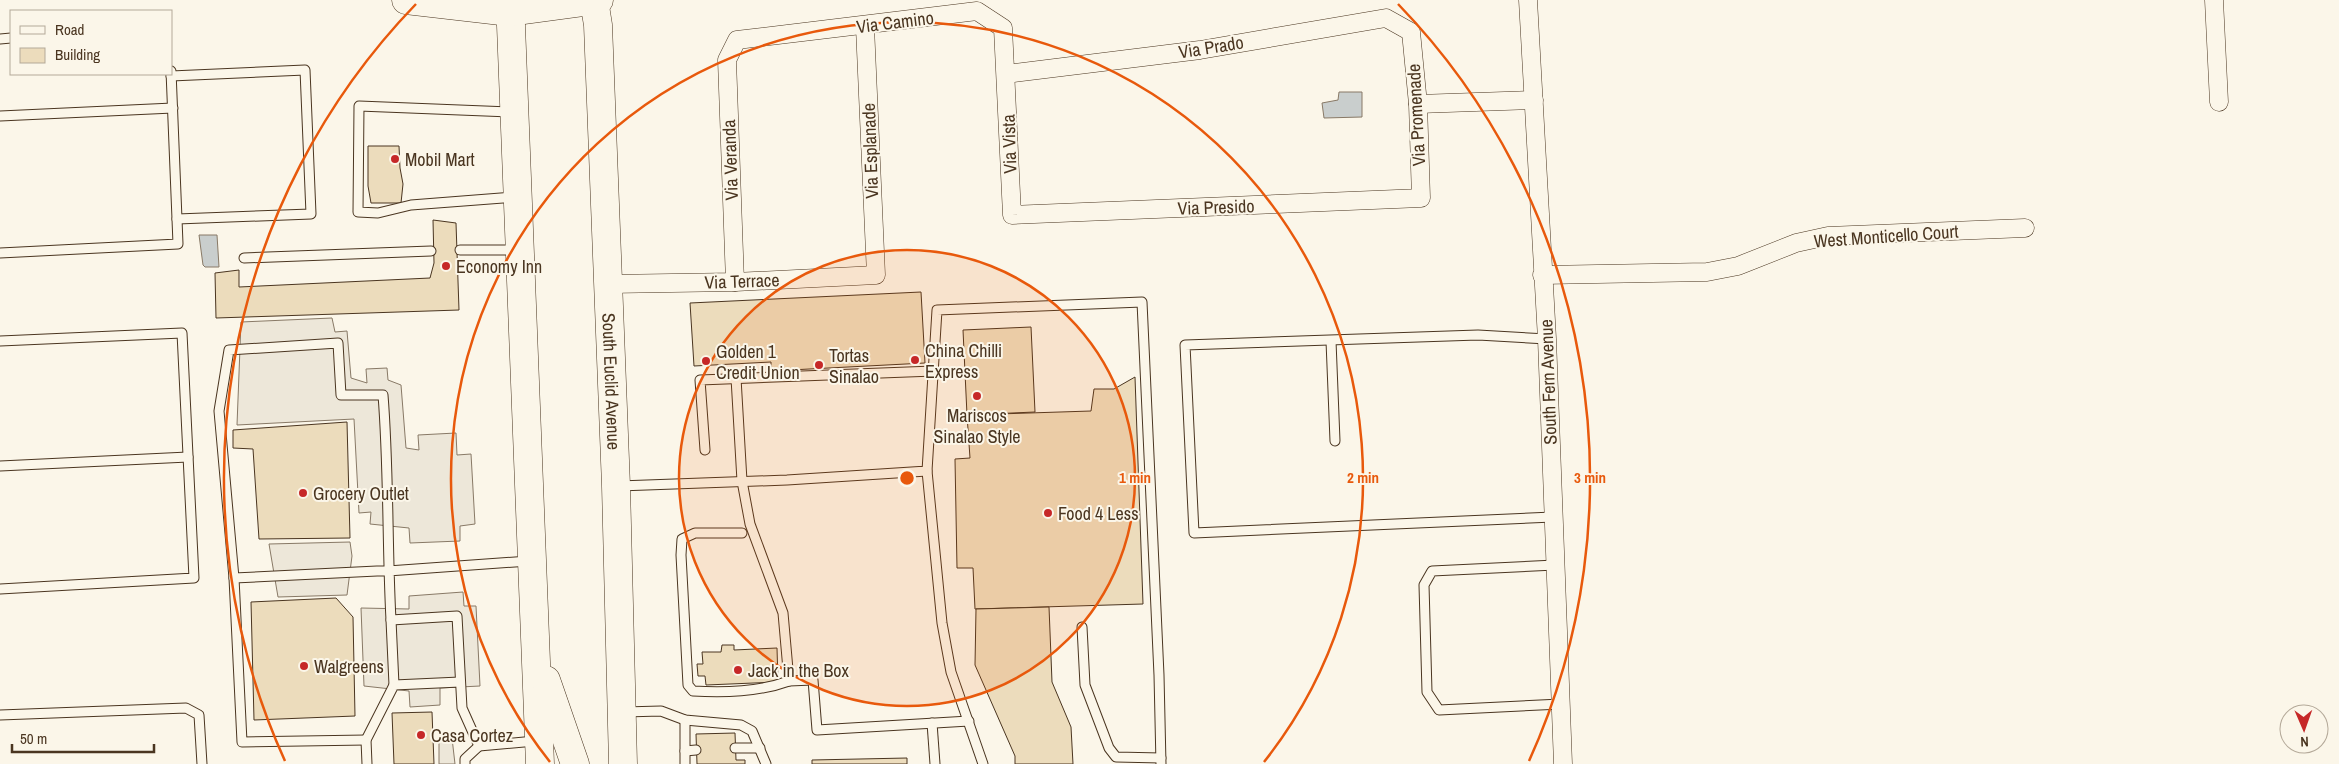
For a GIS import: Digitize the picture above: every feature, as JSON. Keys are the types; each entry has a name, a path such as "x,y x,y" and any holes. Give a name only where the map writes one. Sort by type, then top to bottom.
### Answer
{"main road":[{"path":"406,0 510,6 596,0"},
{"name":"South Euclid Avenue","path":"596,0 616,486 623,764"},
{"path":"510,6 539,752"},
{"path":"534,617 546,681 576,764"}],"street":[{"name":"South Fern Avenue","path":"1528,0 1547,339 1563,764"},
{"path":"2214,0 2219,102"},
{"name":"Via Camino","path":"737,40 977,11 1003,28 1006,74"},
{"name":"Via Prado","path":"1006,74 1200,50 1386,18 1411,32"},
{"name":"Via Esplanade","path":"865,26 876,275"},
{"name":"Via Promenade","path":"1411,32 1418,104 1421,198"},
{"name":"Via Veranda","path":"735,282 727,60 737,40"},
{"name":"Via Vista","path":"1006,74 1012,215"},
{"path":"1418,104 1534,100"},
{"name":"Via Presido","path":"1012,215 1421,198"},
{"name":"West Monticello Court","path":"1542,275 1707,272 1738,266 1796,243 1828,236 2025,228"},
{"name":"Via Terrace","path":"608,284 735,282 876,275"}],"lane":[{"path":"172,74 305,70 311,214 177,219"},
{"path":"0,253 178,244 171,75"},
{"path":"515,112 359,106 358,212 378,213 411,206 518,196"},
{"path":"0,116 173,108"},
{"path":"460,250 520,250"},
{"path":"244,258 431,251"},
{"path":"983,764 951,672 942,623 927,471 938,310 1142,302 1161,761 1116,757 1109,748 1085,685 1082,627"},
{"path":"0,341 182,333 194,578 0,589"},
{"path":"1547,339 1478,335 1185,345 1194,533 1553,517"},
{"path":"1331,341 1335,442"},
{"path":"366,740 242,742 234,578 219,411 229,350 338,343 341,395 383,395 388,460 388,571 394,686 366,740 366,764"},
{"path":"705,450 700,380 934,370"},
{"path":"736,378 742,482 750,524 783,613 789,681"},
{"path":"0,466 188,457"},
{"path":"616,486 742,482 927,471"},
{"path":"742,533 695,533 682,539 681,555 688,685 693,691 706,692 769,688 789,681 813,680 817,730 969,721"},
{"path":"234,578 388,571 532,561"},
{"path":"1555,565 1432,571 1424,585 1426,692 1439,710 1561,704"},
{"path":"392,620 457,616 462,708 479,746"},
{"path":"394,686 460,682"},
{"path":"0,715 186,708 199,715 202,764"},
{"path":"622,712 662,711 685,720 741,725 752,731 766,764"},
{"path":"685,720 685,764"},
{"path":"932,723 934,764"},
{"path":"465,764 465,759 479,746 539,752"},
{"path":"735,748 760,748"},
{"path":"685,751 696,750"}],"shaded area":[{"path":"1339,92 1362,92 1362,117 1324,118 1322,103 1338,100"},
{"path":"199,235 217,235 219,267 205,267 203,265"},
{"path":"332,318 335,332 347,331 351,378 367,383 366,369 387,368 388,380 401,385 406,448 419,450 418,435 456,433 457,455 471,454 475,524 460,526 460,541 410,543 409,528 370,524 371,512 359,513 354,419 237,425 241,322"},
{"path":"350,542 352,556 347,595 278,597 269,544"},
{"path":"463,592 464,606 476,606 480,686 440,688 440,705 410,707 409,691 364,686 361,608 409,609 409,596"},
{"path":"452,738 455,764 439,764 439,742"}],"building":[{"path":"368,146 399,146 403,184 401,203 371,203 368,186"},
{"name":"Economy Inn","path":"433,220 456,223 459,310 216,318 215,273 239,270 239,287 430,278 434,263"},
{"path":"921,292 925,363 771,371 771,362 694,366 690,303"},
{"path":"1031,327 1035,412 967,415 963,330"},
{"name":"Food 4 Less","path":"1135,377 1143,604 975,609 973,568 957,568 955,459 970,458 967,415 1091,411 1094,389 1114,389"},
{"name":"Grocery Outlet","path":"347,422 350,538 259,539 253,449 233,448 233,430"},
{"name":"Walgreens","path":"336,598 353,617 355,716 254,720 251,602"},
{"path":"1049,607 1052,682 1071,727 1073,764 1015,764 1015,756 975,665 976,609"},
{"name":"Jack in the Box","path":"722,645 734,645 734,650 777,648 778,682 706,685 705,676 698,676 697,664 703,664 702,652 721,652"},
{"path":"432,712 434,764 394,764 392,713"},
{"path":"735,733 736,760 745,760 745,764 697,764 696,734"},
{"path":"907,758 907,764 812,764 812,760"}],"place":[{"name":"Mobil Mart","path":"395,159"},
{"name":"Economy Inn","path":"446,266"},
{"name":"China Chilli Express","path":"915,360"},
{"name":"Golden 1 Credit Union","path":"706,361"},
{"name":"Tortas Sinalao","path":"819,365"},
{"name":"Mariscos Sinalao Style","path":"977,396"},
{"name":"Grocery Outlet","path":"303,493"},
{"name":"Food 4 Less","path":"1048,513"},
{"name":"Walgreens","path":"304,666"},
{"name":"Jack in the Box","path":"738,670"},
{"name":"Casa Cortez","path":"421,735"}]}
